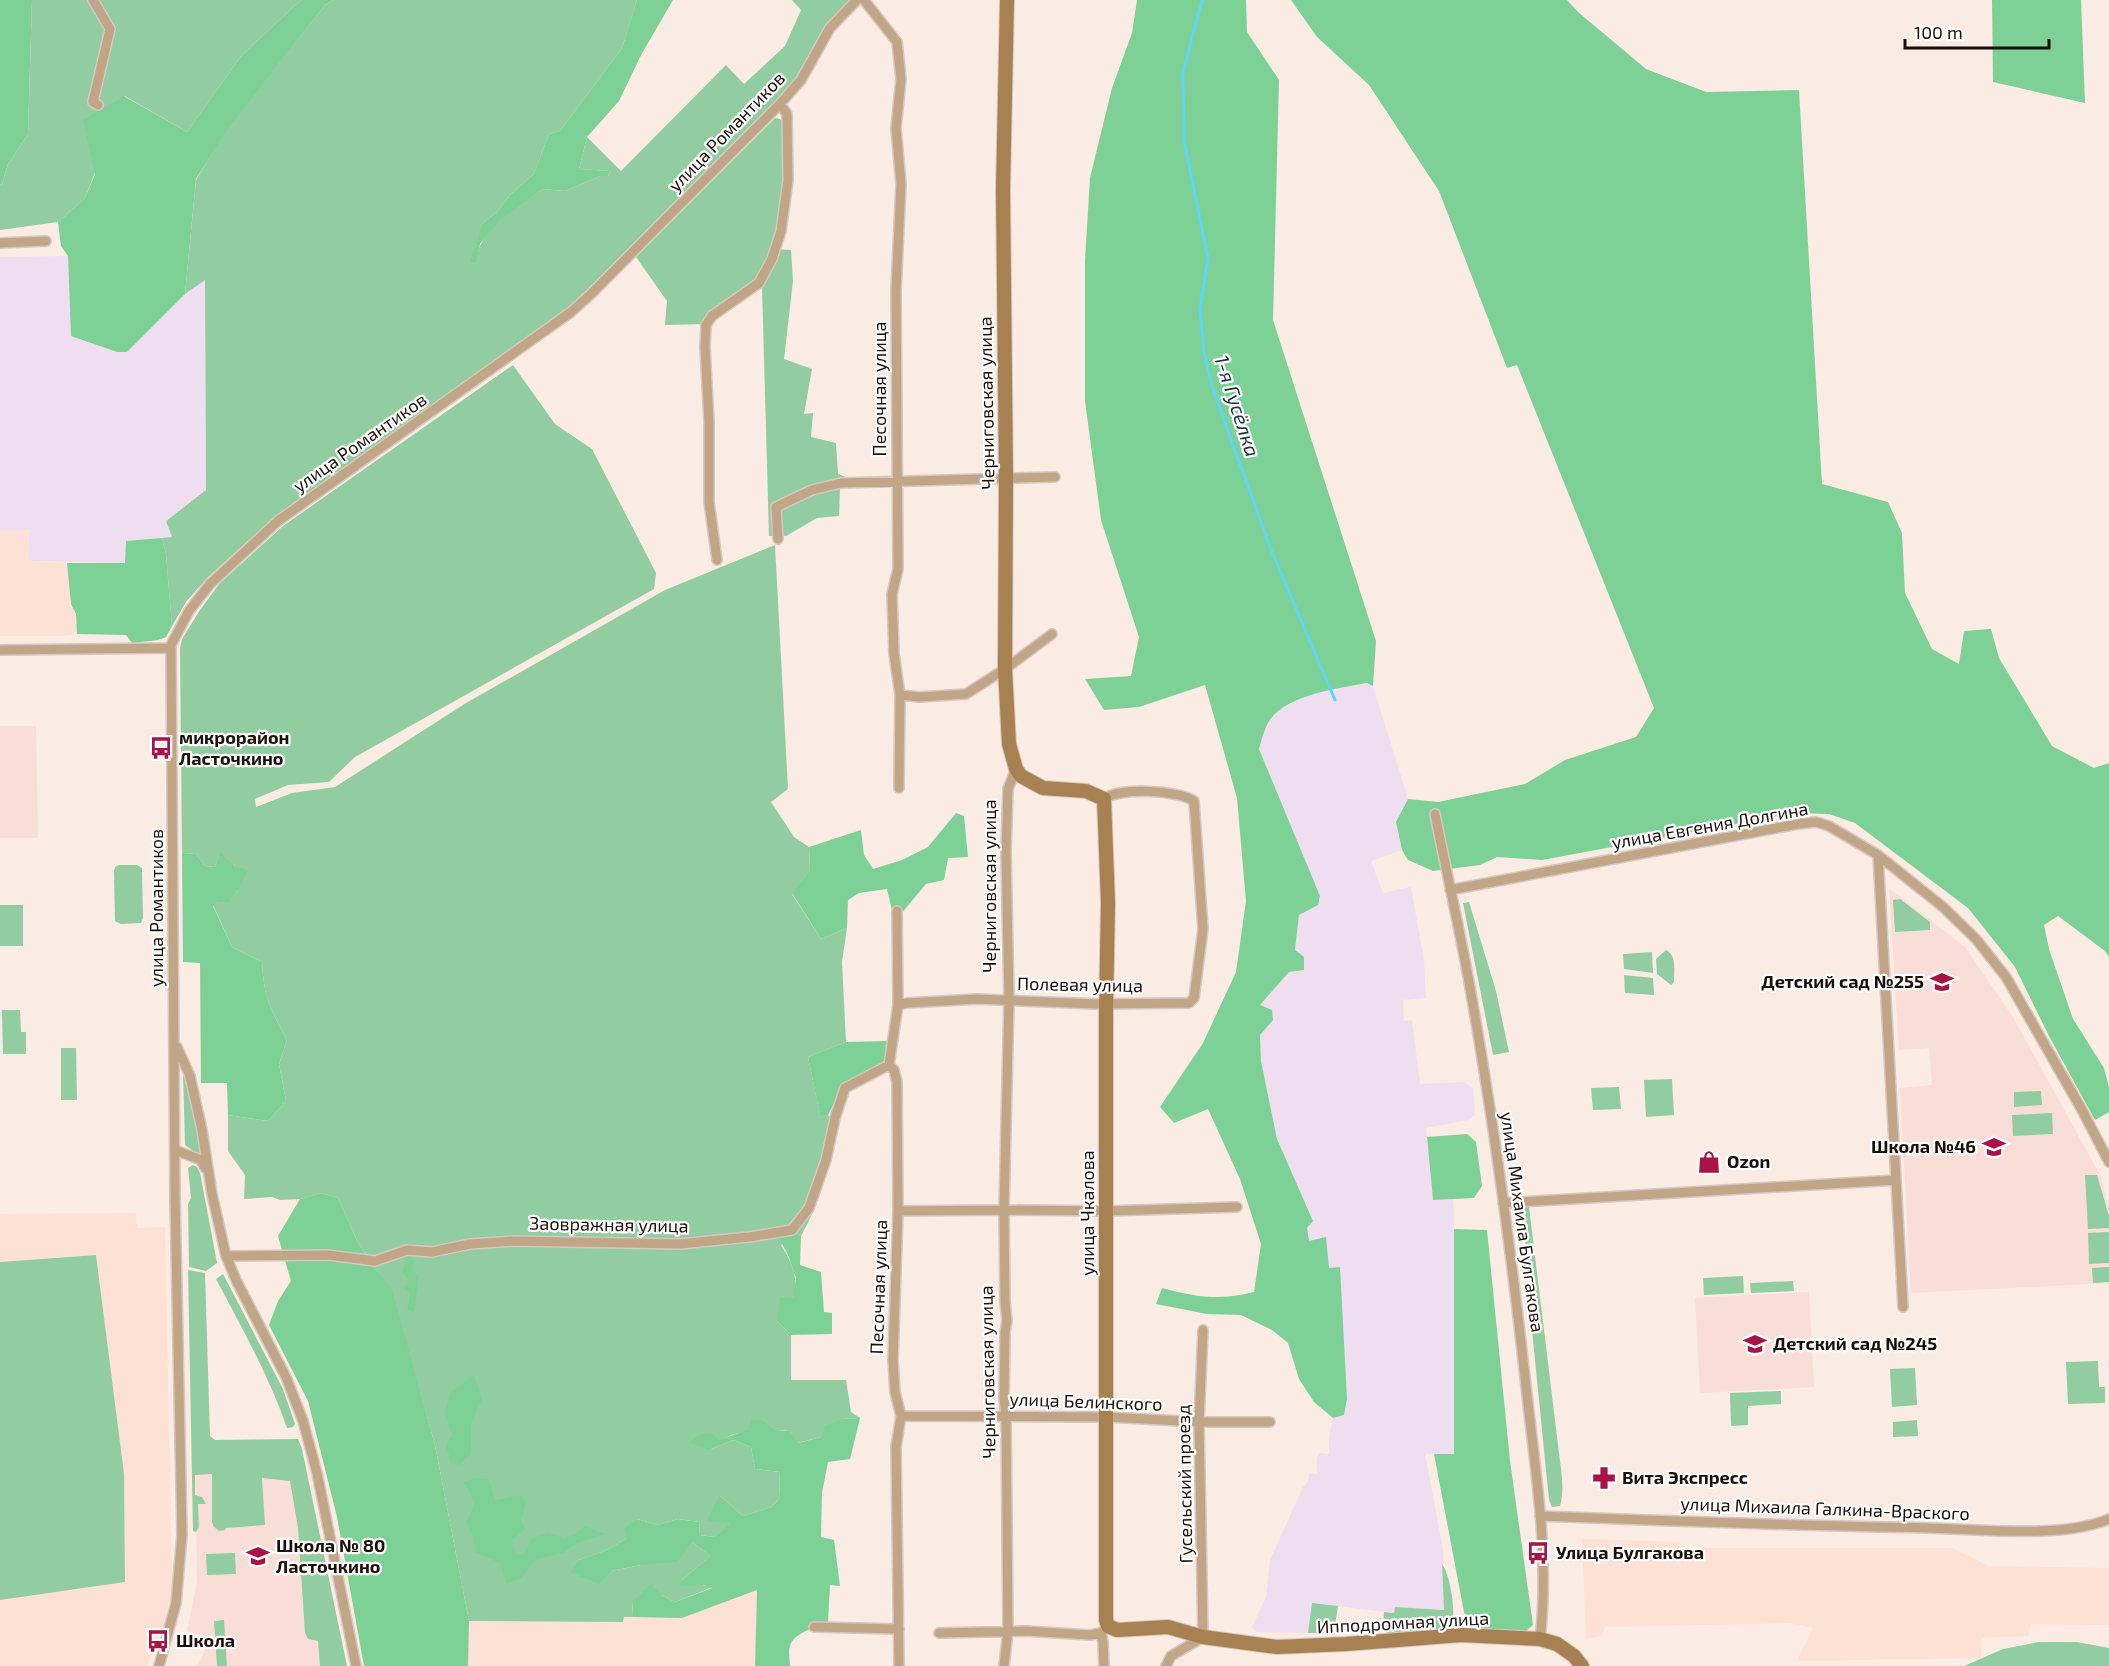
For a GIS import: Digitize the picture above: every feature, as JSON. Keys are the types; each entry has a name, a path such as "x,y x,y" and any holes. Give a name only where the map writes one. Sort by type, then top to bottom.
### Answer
{"street":[{"path":"93,0 110,29 93,102 98,105"},
{"name":"улица Романтиков","path":"159,1666 176,1603 182,1535 176,1256 171,648 180,627 199,596 278,522 572,312 780,104 801,80 830,28 857,0"},
{"name":"Песочная улица","path":"864,0 897,42 902,79 896,128 900,184 896,291 898,569 892,594 894,654 900,695 899,788"},
{"name":"Черниговская улица","path":"1004,1666 1008,1631 1004,1399 1007,1321 1004,1210 1009,1000 1006,852 1008,789 1016,769 1009,744 1005,669 1006,477 1002,189 1007,0"},
{"path":"717,560 709,502 706,325 712,316 759,283 772,259 781,231 788,180 786,114 780,104"},
{"path":"0,243 46,241"},
{"path":"778,539 776,507 812,490 841,483 1055,477"},
{"path":"900,695 920,697 966,694 1005,669 1052,634"},
{"path":"0,650 171,648"},
{"path":"1016,769 1021,776 1042,788 1086,791 1104,799"},
{"name":"Полевая улица","path":"898,1005 977,999 1190,1003 1194,998 1203,929 1194,801 1188,796 1149,791 1110,794 1104,799"},
{"name":"улица Чкалова","path":"1104,799 1108,903 1104,1666"},
{"name":"улица Михаила Булгакова","path":"1434,814 1468,980 1484,1073 1516,1293 1540,1516 1542,1579 1540,1639"},
{"name":"улица Евгения Долгина","path":"1450,890 1816,822 1829,826 1878,855"},
{"path":"1878,855 1944,907 1976,939 2006,977 2109,1162"},
{"path":"1878,855 1903,1307"},
{"name":"Песочная улица","path":"897,911 898,1005 889,1065 894,1070 897,1082 898,1211 893,1360 895,1392 901,1416 896,1447 899,1666"},
{"name":"улица Романтиков","path":"174,1041 190,1077 226,1256 286,1377 303,1421 356,1666"},
{"name":"Заовражная улица","path":"226,1256 328,1255 375,1261 406,1250 432,1252 470,1244 502,1242 680,1244 792,1230 809,1208 826,1160 845,1088 889,1065"},
{"path":"175,1150 201,1161 208,1173"},
{"path":"1503,1203 1896,1180"},
{"path":"898,1211 1107,1211 1237,1207"},
{"name":"Гусельский проезд","path":"1203,1330 1199,1422 1203,1637"},
{"name":"улица Белинского","path":"901,1416 1107,1417 1199,1422 1270,1422"},
{"name":"улица Михаила Галкина-Враского","path":"1540,1516 2028,1531 2065,1530 2109,1519"},
{"path":"814,1627 899,1629"},
{"name":"Ипподромная улица","path":"1105,1629 1168,1627 1203,1637 1277,1647 1461,1635 1540,1639 1557,1644 1574,1656 1582,1666"},
{"path":"939,1633 1026,1631 1073,1635 1105,1629"},
{"path":"1166,1666 1171,1656 1203,1637"}],"shaded area":[{"path":"68,256 71,336 127,352 185,294 205,279 206,490 166,521 172,538 126,563 28,561 29,530 0,531 0,257"},
{"path":"29,529 28,561 67,563 77,634 0,636 0,531"},
{"path":"1367,683 1373,686 1408,799 1396,822 1402,850 1371,861 1383,893 1411,887 1424,961 1426,998 1403,1000 1404,1021 1412,1020 1420,1084 1464,1082 1473,1088 1475,1115 1468,1120 1426,1128 1433,1200 1453,1199 1454,1210 1454,1455 1425,1454 1443,1549 1444,1610 1395,1607 1394,1613 1313,1603 1308,1633 1258,1632 1252,1627 1266,1597 1270,1560 1303,1487 1308,1482 1309,1474 1317,1474 1317,1458 1320,1453 1329,1454 1329,1437 1333,1418 1344,1415 1340,1267 1329,1269 1309,1241 1307,1228 1313,1221 1277,1139 1261,1061 1259,1006 1289,971 1295,950 1299,914 1318,905 1320,896 1259,749 1266,725 1281,708 1309,695"},
{"path":"0,726 36,726 38,838 0,838"},
{"name":"Школа №46","path":"1889,888 1965,947 2013,1017 2100,1175 2109,1208 2109,1283 1911,1293 1900,1088 1932,1085 1929,1048 1899,1050"},
{"path":"136,1213 137,1228 165,1227 172,1583 164,1627 160,1628 147,1666 0,1666 0,1600 125,1582 124,1474 95,1255 0,1262 0,1214"},
{"name":"Детский сад №245","path":"1809,1292 1814,1387 1700,1393 1695,1298"},
{"name":"Школа № 80 Ласточкино","path":"298,1444 343,1666 198,1666 209,1640 187,1631 197,1581 195,1447"},
{"path":"1582,1539 1680,1542 1681,1548 1952,1548 1989,1566 2107,1568 2109,1566 2109,1625 2031,1624 2028,1636 1982,1638 1981,1658 1797,1661 1813,1628 1790,1623 1605,1627 1602,1636 1586,1639"},
{"path":"757,1590 755,1666 468,1666 469,1621 623,1622 623,1617 682,1618"}],"green space":[{"path":"0,0 32,0 28,134 8,164 0,185"},
{"path":"32,0 301,0 241,56 187,132 125,96 85,198 58,222 0,230 0,185 8,164 28,134"},
{"path":"301,0 333,0 325,5 227,130 196,179 185,294 127,352 117,352 71,336 68,256 61,246 58,222 85,198 95,174 83,120 124,96 187,132 241,56"},
{"path":"333,0 637,0 622,48 560,131 549,134 534,174 482,224 476,263 480,246 492,227 543,189 565,191 600,176 608,176 610,171 579,169 587,137 621,171 726,65 744,84 785,46 801,10 792,0 852,0 789,90 569,308 275,517 208,577 186,602 172,626 166,554 162,538 172,537 166,521 206,490 205,280 185,294 196,180 226,130 325,5"},
{"path":"637,0 673,0 641,55 619,101 587,137 579,169 610,171 608,176 600,176 565,191 543,189 500,220 480,244 476,263 470,262 482,224 534,174 549,134 560,131 622,48"},
{"path":"1137,0 1246,0 1247,32 1279,80 1273,320 1376,641 1373,686 1367,683 1325,691 1283,707 1266,727 1259,749 1320,896 1318,905 1299,915 1295,950 1304,957 1304,970 1289,972 1260,1005 1272,1010 1273,1020 1260,1035 1261,1061 1277,1139 1313,1221 1307,1228 1309,1241 1326,1237 1329,1268 1340,1267 1347,1399 1344,1415 1333,1418 1314,1402 1299,1379 1288,1343 1272,1330 1241,1315 1207,1314 1156,1304 1162,1288 1208,1297 1254,1292 1261,1244 1240,1179 1208,1109 1174,1123 1160,1107 1203,1043 1236,972 1246,901 1237,798 1205,685 1139,707 1104,710 1085,679 1131,676 1139,637 1101,520 1085,401 1085,260 1090,178 1112,88 1132,33"},
{"path":"1291,0 1567,0 1578,12 1646,69 1706,92 1799,90 1822,484 1888,502 1902,533 1905,593 1932,649 1959,664 1964,631 1991,629 1999,658 2052,746 2094,768 2109,763 2109,957 2105,951 2058,916 2044,925 2049,949 2073,1019 2104,1068 2109,1087 2109,1112 2095,1120 2049,1036 2015,967 1968,908 1855,823 1829,814 1795,813 1542,860 1497,857 1480,865 1433,871 1408,860 1402,850 1396,822 1408,799 1438,802 1525,784 1565,760 1636,737 1654,708 1517,365 1507,368 1439,191 1369,85 1317,37"},
{"path":"1992,0 2081,0 2085,103 1993,82"},
{"path":"775,118 783,122 786,181 772,249 791,250 793,281 784,359 812,369 804,414 813,413 811,437 836,443 838,474 848,478 848,484 840,489 839,516 817,518 786,536 769,536 762,287 705,324 665,325 667,301 636,257"},
{"path":"513,365 555,424 592,449 656,573 654,589 355,757 329,782 288,785 255,799 256,807 292,793 335,787 466,703 665,590 775,545 788,789 771,802 794,837 809,847 810,870 792,894 821,939 847,928 842,962 846,1042 808,1057 820,1114 828,1115 838,1125 824,1182 808,1223 801,1236 793,1232 781,1245 795,1277 795,1291 792,1301 777,1321 791,1335 791,1380 846,1380 851,1412 860,1418 842,1419 821,1437 797,1443 790,1431 757,1430 726,1437 709,1450 733,1440 751,1447 755,1469 780,1472 779,1499 771,1507 743,1516 719,1495 732,1523 714,1537 700,1535 699,1522 678,1519 658,1525 637,1519 627,1538 607,1550 579,1560 611,1571 641,1565 692,1542 710,1556 681,1581 713,1587 675,1602 661,1595 633,1601 632,1617 624,1617 623,1622 469,1621 435,1445 391,1289 357,1241 338,1198 321,1193 300,1199 280,1200 272,1197 244,1199 245,1175 228,1151 228,1115 268,1121 286,1101 279,1064 287,1040 269,1003 264,985 262,962 232,947 213,905 217,902 228,901 238,890 235,866 220,853 215,867 205,866 196,854 182,853 180,648 182,639 200,610 220,583 283,526"},
{"path":"162,538 166,554 172,626 166,637 132,643 126,635 77,634 67,563 125,563 126,541"},
{"path":"956,813 964,816 968,857 948,858 944,880 926,884 894,919 887,889 859,893 848,900 847,928 821,939 792,893 810,870 809,847 861,830 864,855 873,869 902,860 928,847"},
{"path":"220,852 235,866 248,870 238,890 228,902 217,902 213,906 232,947 262,962 264,985 269,1003 287,1040 279,1064 286,1101 268,1121 228,1115 227,1083 201,1083 200,963 183,962 182,853 196,854 205,866 215,867"},
{"path":"119,865 137,865 142,868 143,918 141,923 121,924 115,921 114,871"},
{"path":"1900,899 1930,922 1930,930 1895,932 1893,900"},
{"path":"1469,902 1496,991 1509,1052 1493,1055 1463,903"},
{"path":"0,905 23,905 23,946 0,946"},
{"path":"1666,950 1670,952 1674,964 1674,982 1671,985 1657,974 1656,959"},
{"path":"1652,952 1653,973 1624,969 1623,954"},
{"path":"1624,975 1653,978 1654,995 1625,993"},
{"path":"2,1010 20,1010 21,1032 26,1032 26,1054 3,1054"},
{"path":"889,1041 885,1060 844,1084 828,1115 820,1115 808,1057 846,1042"},
{"path":"61,1048 76,1048 77,1100 61,1100"},
{"path":"183,1073 203,1150 199,1155 185,1145"},
{"path":"1672,1079 1674,1115 1646,1117 1644,1080"},
{"path":"1619,1087 1621,1109 1593,1110 1591,1088"},
{"path":"2041,1091 2042,1105 2014,1107 2014,1092"},
{"path":"2052,1113 2053,1134 2013,1136 2012,1115"},
{"path":"1467,1134 1476,1142 1482,1186 1474,1198 1433,1200 1427,1137"},
{"path":"193,1165 200,1173 217,1263 206,1271 189,1267 188,1204 191,1198 188,1168"},
{"path":"2085,1175 2097,1175 2109,1216 2109,1228 2088,1229"},
{"path":"321,1193 338,1198 357,1241 373,1266 392,1289 435,1445 469,1621 468,1666 364,1666 337,1517 308,1401 269,1325 278,1301 291,1281 278,1236 300,1199"},
{"path":"1518,1206 1529,1207 1562,1480 1560,1506 1552,1507 1549,1500 1529,1300 1530,1264 1519,1220 1515,1217"},
{"path":"1454,1229 1487,1230 1510,1461 1533,1625 1526,1631 1477,1628 1469,1625 1464,1612 1434,1454 1454,1454"},
{"path":"793,1232 801,1236 800,1265 821,1272 824,1312 832,1313 832,1334 791,1335 777,1321 780,1297 793,1298 796,1278 778,1236"},
{"path":"2109,1232 2109,1263 2089,1264 2088,1233"},
{"path":"96,1255 124,1474 125,1582 0,1600 0,1262"},
{"path":"407,1256 414,1258 413,1270 419,1277 414,1313 407,1310 410,1293 403,1288 409,1282 402,1272"},
{"path":"2109,1267 2109,1282 2093,1283 2092,1268"},
{"path":"188,1270 205,1273 210,1436 215,1440 298,1439 347,1666 320,1666 318,1641 308,1639 305,1633 298,1528 290,1481 262,1478 265,1525 226,1528 219,1531 212,1522 212,1474 195,1475 195,1495 202,1497 206,1504 198,1504 199,1527 196,1532 193,1531"},
{"path":"223,1274 283,1389 295,1424 293,1427 287,1428 263,1371 216,1279"},
{"path":"1743,1276 1744,1293 1704,1295 1703,1278"},
{"path":"1793,1281 1794,1291 1751,1293 1750,1283"},
{"path":"2098,1361 2099,1387 2105,1387 2105,1403 2068,1404 2066,1362"},
{"path":"1915,1368 1917,1405 1892,1407 1890,1369"},
{"path":"474,1375 482,1399 471,1424 471,1454 459,1465 451,1463 446,1446 452,1435 445,1411 451,1392"},
{"path":"1781,1391 1781,1404 1748,1406 1748,1425 1731,1426 1730,1393"},
{"path":"860,1418 850,1459 828,1462 822,1493 821,1537 834,1540 840,1586 830,1585 828,1623 806,1631 792,1641 789,1650 790,1666 755,1666 757,1590 682,1618 632,1617 633,1601 651,1584 661,1595 675,1602 712,1588 704,1585 680,1586 681,1581 710,1556 692,1542 677,1562 641,1565 611,1571 599,1584 570,1572 579,1560 607,1550 627,1538 625,1527 637,1519 658,1525 678,1519 699,1522 700,1535 714,1537 731,1523 707,1521 719,1495 743,1516 771,1507 779,1499 780,1472 755,1469 751,1447 733,1440 709,1450 689,1442 702,1434 713,1434 719,1440 747,1430 752,1419 762,1420 775,1430 790,1431 798,1443 821,1437 825,1426 842,1419"},
{"path":"1917,1420 1918,1436 1893,1437 1893,1422"},
{"path":"476,1478 489,1479 495,1500 522,1495 526,1504 521,1520 525,1530 511,1541 517,1555 526,1551 532,1538 549,1533 565,1538 585,1526 605,1534 577,1543 565,1552 535,1560 521,1579 506,1583 499,1563 475,1552 474,1538 466,1522 475,1503 463,1482"},
{"path":"235,1553 236,1574 207,1575 206,1554"},
{"path":"1442,1564 1448,1577 1452,1596 1453,1615 1450,1628 1394,1636 1383,1631 1384,1612 1394,1613 1395,1607 1444,1610"},
{"path":"1312,1603 1338,1606 1334,1633 1308,1633"},
{"path":"224,1620 227,1666 217,1666 214,1621"},
{"path":"2039,1642 2077,1642 2109,1648 2109,1666 1964,1666 2003,1649"}],"waterway":[{"name":"1-я Гусёлка","path":"1202,0 1183,72 1184,141 1208,258 1200,309 1204,352 1212,387 1272,552 1335,700"}],"place":[{"name":"микрорайон Ласточкино","path":"161,748"},
{"name":"Детский сад №255","path":"1942,982"},
{"name":"Школа №46","path":"1994,1147"},
{"name":"Ozon","path":"1709,1162"},
{"name":"Детский сад №245","path":"1755,1344"},
{"name":"Вита Экспресс","path":"1604,1478"},
{"name":"Улица Булгакова","path":"1538,1553"},
{"name":"Школа № 80 Ласточкино","path":"258,1556"},
{"name":"Школа","path":"158,1641"}]}
